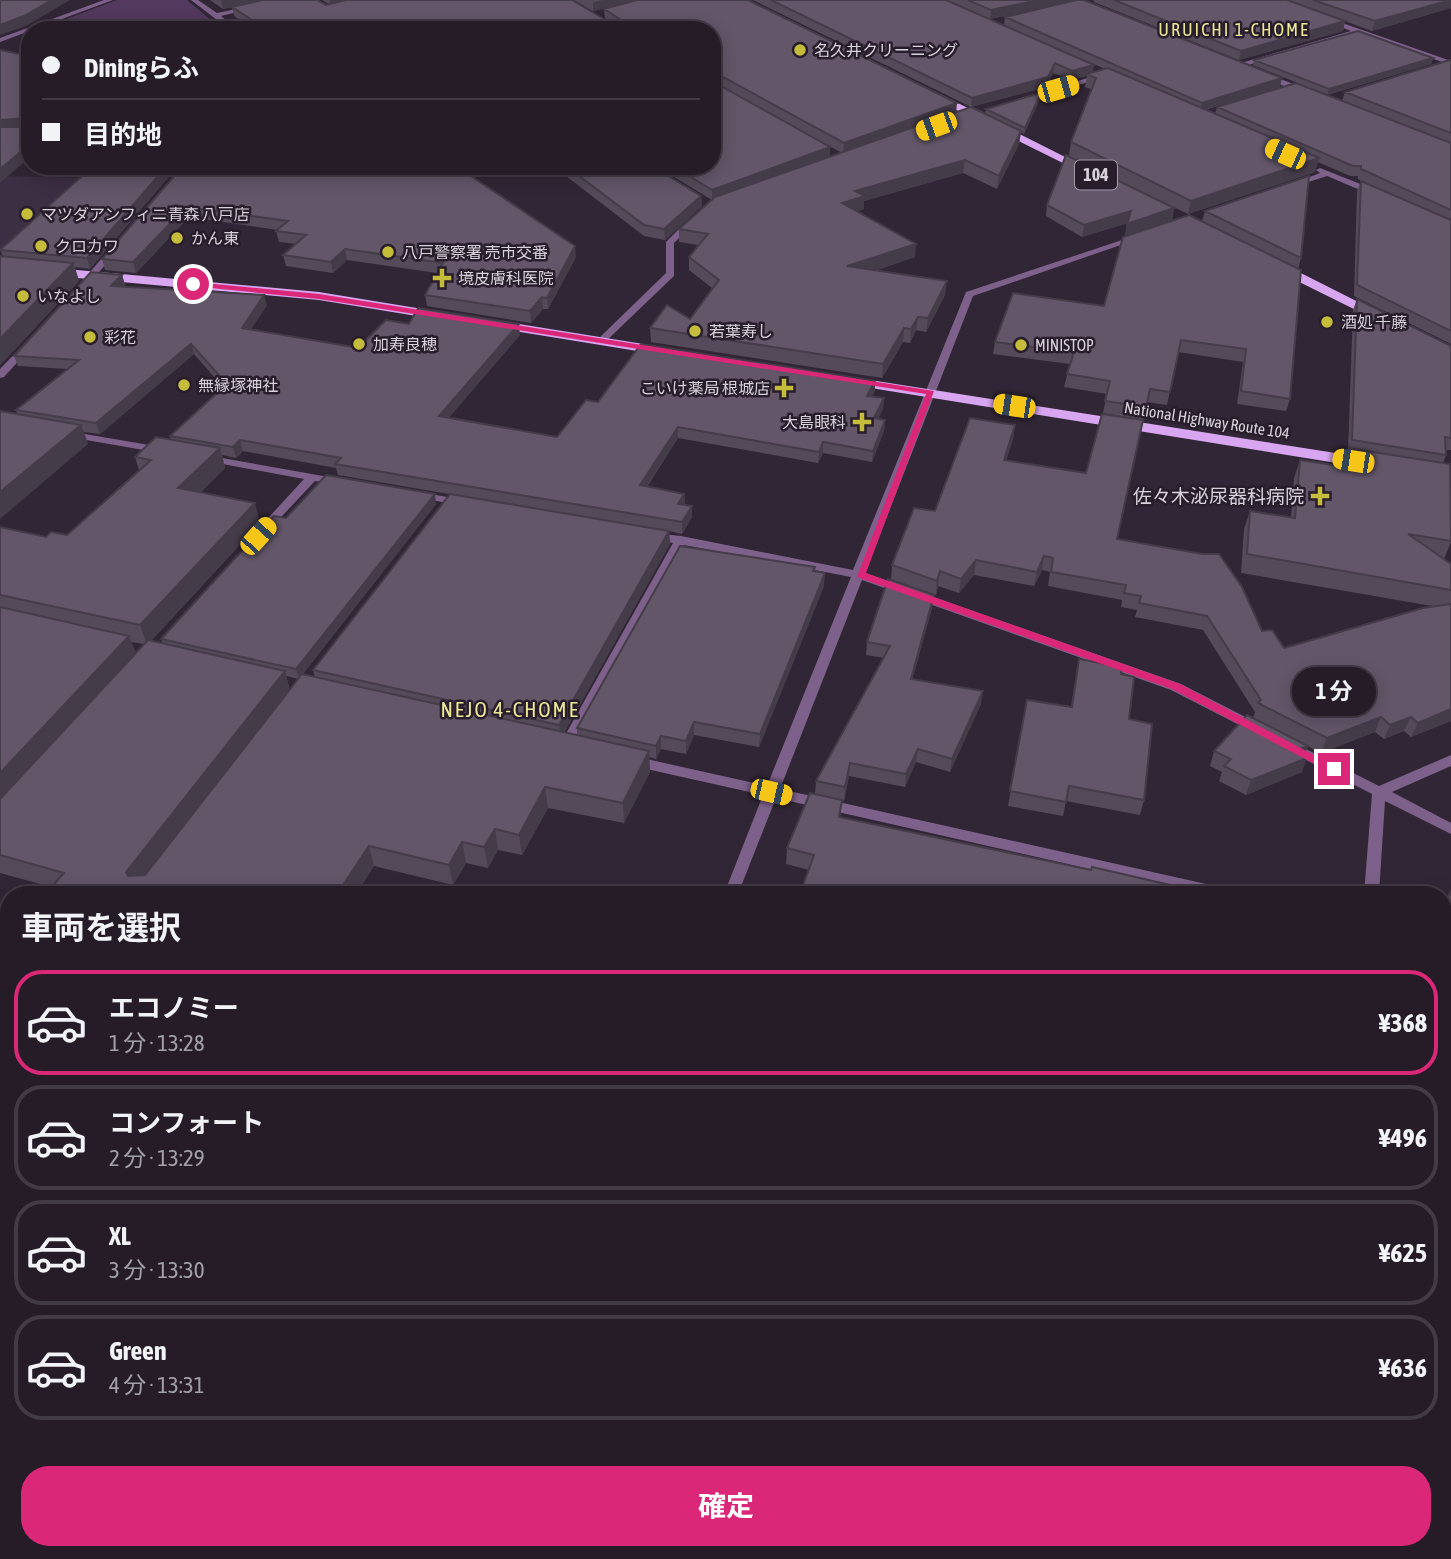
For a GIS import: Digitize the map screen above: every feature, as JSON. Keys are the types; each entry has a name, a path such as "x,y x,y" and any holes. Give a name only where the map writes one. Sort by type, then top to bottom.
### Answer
{"highway":[{"name":"104","path":"922,90 1104,179"},
{"path":"1264,259 1388,321"},
{"path":"0,267 319,296 453,318"},
{"path":"480,322 680,354"},
{"name":"National Highway Route 104","path":"838,379 1383,466"}],"street":[{"path":"52,21 110,0"},
{"path":"194,0 225,21"},
{"path":"218,15 266,5"},
{"path":"1320,18 1450,63"},
{"path":"1238,65 1357,31"},
{"path":"0,40 21,32"},
{"path":"1226,60 1317,96"},
{"path":"1437,67 1450,63"},
{"path":"1096,70 1119,80"},
{"path":"1007,103 1108,75"},
{"path":"1284,91 1296,88"},
{"path":"1316,168 1389,200"},
{"path":"1278,191 1328,173"},
{"path":"601,341 617,322 652,296 671,274 670,242 703,212"},
{"path":"734,886 860,575 969,294 1150,233"},
{"path":"72,297 120,243"},
{"path":"0,375 36,336"},
{"path":"54,432 176,453"},
{"path":"190,456 353,484"},
{"path":"249,545 312,477"},
{"path":"407,493 444,506 475,505"},
{"path":"640,533 860,575 1176,687 1451,829"},
{"path":"566,746 681,540"},
{"path":"621,759 1188,886"},
{"path":"1379,792 1451,760"},
{"path":"1372,886 1379,792"}],"shaded area":[{"path":"117,0 187,0 212,21 61,21"},
{"name":"マツダアンフィニ青森 八戸店","path":"0,176 91,178 14,250 0,249"}],"building":[{"path":"0,0 52,0 24,16 0,25"},
{"path":"262,0 317,0 326,5 346,0 572,0 608,21 253,21 232,7"},
{"path":"637,0 748,0 957,103 844,143 721,76 721,21 618,21 621,20 604,9"},
{"path":"771,0 946,0 1094,65 1072,71 1055,63 1048,77 972,98"},
{"path":"968,0 1039,0 991,10"},
{"path":"1084,0 1282,78 1202,103 1005,17"},
{"path":"1114,0 1287,0 1345,21 1241,51"},
{"path":"1313,0 1451,0 1375,21"},
{"path":"1358,31 1433,58 1329,89 1254,60"},
{"path":"0,50 21,54 21,118 0,120"},
{"path":"1451,60 1451,133 1345,92"},
{"path":"1108,68 1319,158 1191,201 1071,142 1096,78 1087,74"},
{"path":"1296,83 1451,143 1451,210 1361,169 1361,166 1353,166 1217,107"},
{"path":"721,86 830,147 712,190 688,175 721,175"},
{"path":"1041,93 1025,128 986,109"},
{"path":"971,107 1021,131 999,176 965,160 855,191 865,196 842,203 916,244 847,266 947,281 928,318 918,317 911,329 904,328 883,364 650,328 667,305 690,319 719,280 689,257 708,234 679,229 715,197"},
{"path":"0,127 21,127 21,152 0,169"},
{"path":"1066,155 1174,208 1127,224 1131,211 1084,225 1047,205"},
{"path":"83,175 159,175 87,258 0,250"},
{"path":"175,175 469,175 575,246 547,298 542,297 530,311 425,295 443,263 345,249 331,262 283,255 306,235 276,231 288,221 186,207 133,262 102,259"},
{"path":"578,175 667,175 701,196 664,229 644,225"},
{"path":"1309,176 1301,258 1205,211"},
{"path":"1361,181 1451,220 1451,331 1357,285"},
{"path":"1189,215 1301,270 1290,399 1241,391 1246,349 1181,340 1170,392 1150,389 1146,407 1105,401 1110,381 1067,374 1074,352 995,342 1013,293 1104,306 1123,237"},
{"path":"0,256 73,263 0,339"},
{"path":"91,272 122,275 111,286 264,295 242,328 358,348 386,320 409,324 418,308 519,324 439,416 557,437 586,400 598,402 641,344 875,381 867,396 884,398 874,418 885,420 873,451 823,442 819,452 678,427 640,485 684,494 678,504 692,506 682,522 335,464 341,458 240,440 233,447 170,436 227,384 191,344 96,423 16,410 79,360 14,356"},
{"path":"1357,299 1451,346 1451,438 1445,437 1446,455 1352,440"},
{"path":"0,411 81,425 0,492"},
{"path":"1102,414 1143,420 1117,539 1202,554 1219,554 1242,587 1262,631 1272,630 1284,648 1423,608 1451,604 1451,709 1418,723 1411,717 1390,725 1381,717 1327,738 1258,703 1261,700 1207,616 1139,603 1141,596 1124,593 1126,585 1051,572 1053,558 1044,556 1037,572 976,560 961,579 940,571 937,581 892,565 914,508 935,511 970,418 1015,425 1004,460 1086,473"},
{"path":"156,437 220,448 178,488 255,503 140,625 0,595 0,527 46,537 51,532 67,535 151,460 135,457"},
{"path":"1354,449 1450,464 1451,541 1408,534 1451,564 1451,590 1247,554 1250,511 1295,518 1300,460 1353,468"},
{"path":"326,475 435,494 296,669 161,639 274,516 286,518"},
{"path":"450,494 669,531 559,725 313,670"},
{"path":"680,546 815,567 813,571 825,573 760,734 694,722 686,741 661,736 656,746 577,728"},
{"path":"888,579 934,595 911,679 983,691 952,759 918,749 906,774 850,763 845,787 816,781 890,646 867,642"},
{"path":"0,607 129,636 0,773"},
{"path":"148,640 285,671 126,872 128,876 145,875 302,674 649,751 623,803 545,787 519,835 495,829 484,847 462,842 449,865 369,846 342,886 52,886 64,873 0,855 0,799"},
{"path":"1079,659 1122,667 1121,674 1134,677 1129,719 1152,724 1144,800 1069,786 1066,802 1010,791 1027,700 1072,707"},
{"path":"1247,715 1308,746 1294,751 1307,758 1251,780 1224,766 1231,759 1214,751"},
{"path":"810,793 842,800 839,817 1174,886 803,886 814,855 787,848"}],"place":[{"name":"名久井クリーニング","path":"800,50"},
{"name":"マツダアンフィニ青森 八戸店","path":"27,214"},
{"name":"かん東","path":"177,238"},
{"name":"クロカワ","path":"41,246"},
{"name":"八戸警察署 売市交番","path":"388,252"},
{"name":"境皮膚科医院","path":"442,278"},
{"name":"いなよし","path":"23,296"},
{"name":"酒処 千藤","path":"1327,322"},
{"name":"若葉寿し","path":"695,331"},
{"name":"彩花","path":"90,337"},
{"name":"加寿良穂","path":"359,344"},
{"name":"MINISTOP","path":"1021,345"},
{"name":"無縁塚神社","path":"184,385"},
{"name":"こいけ薬局 根城店","path":"784,388"},
{"name":"大島眼科","path":"862,422"},
{"name":"佐々木泌尿器科病院","path":"1320,496"}],"district":[{"name":"URUICHI 1-CHOME","path":"1234,30"},
{"name":"NEJO 4-CHOME","path":"510,710"}],"route":[{"path":"193,284 319,296 931,393 860,575 1176,687 1334,769"}]}
